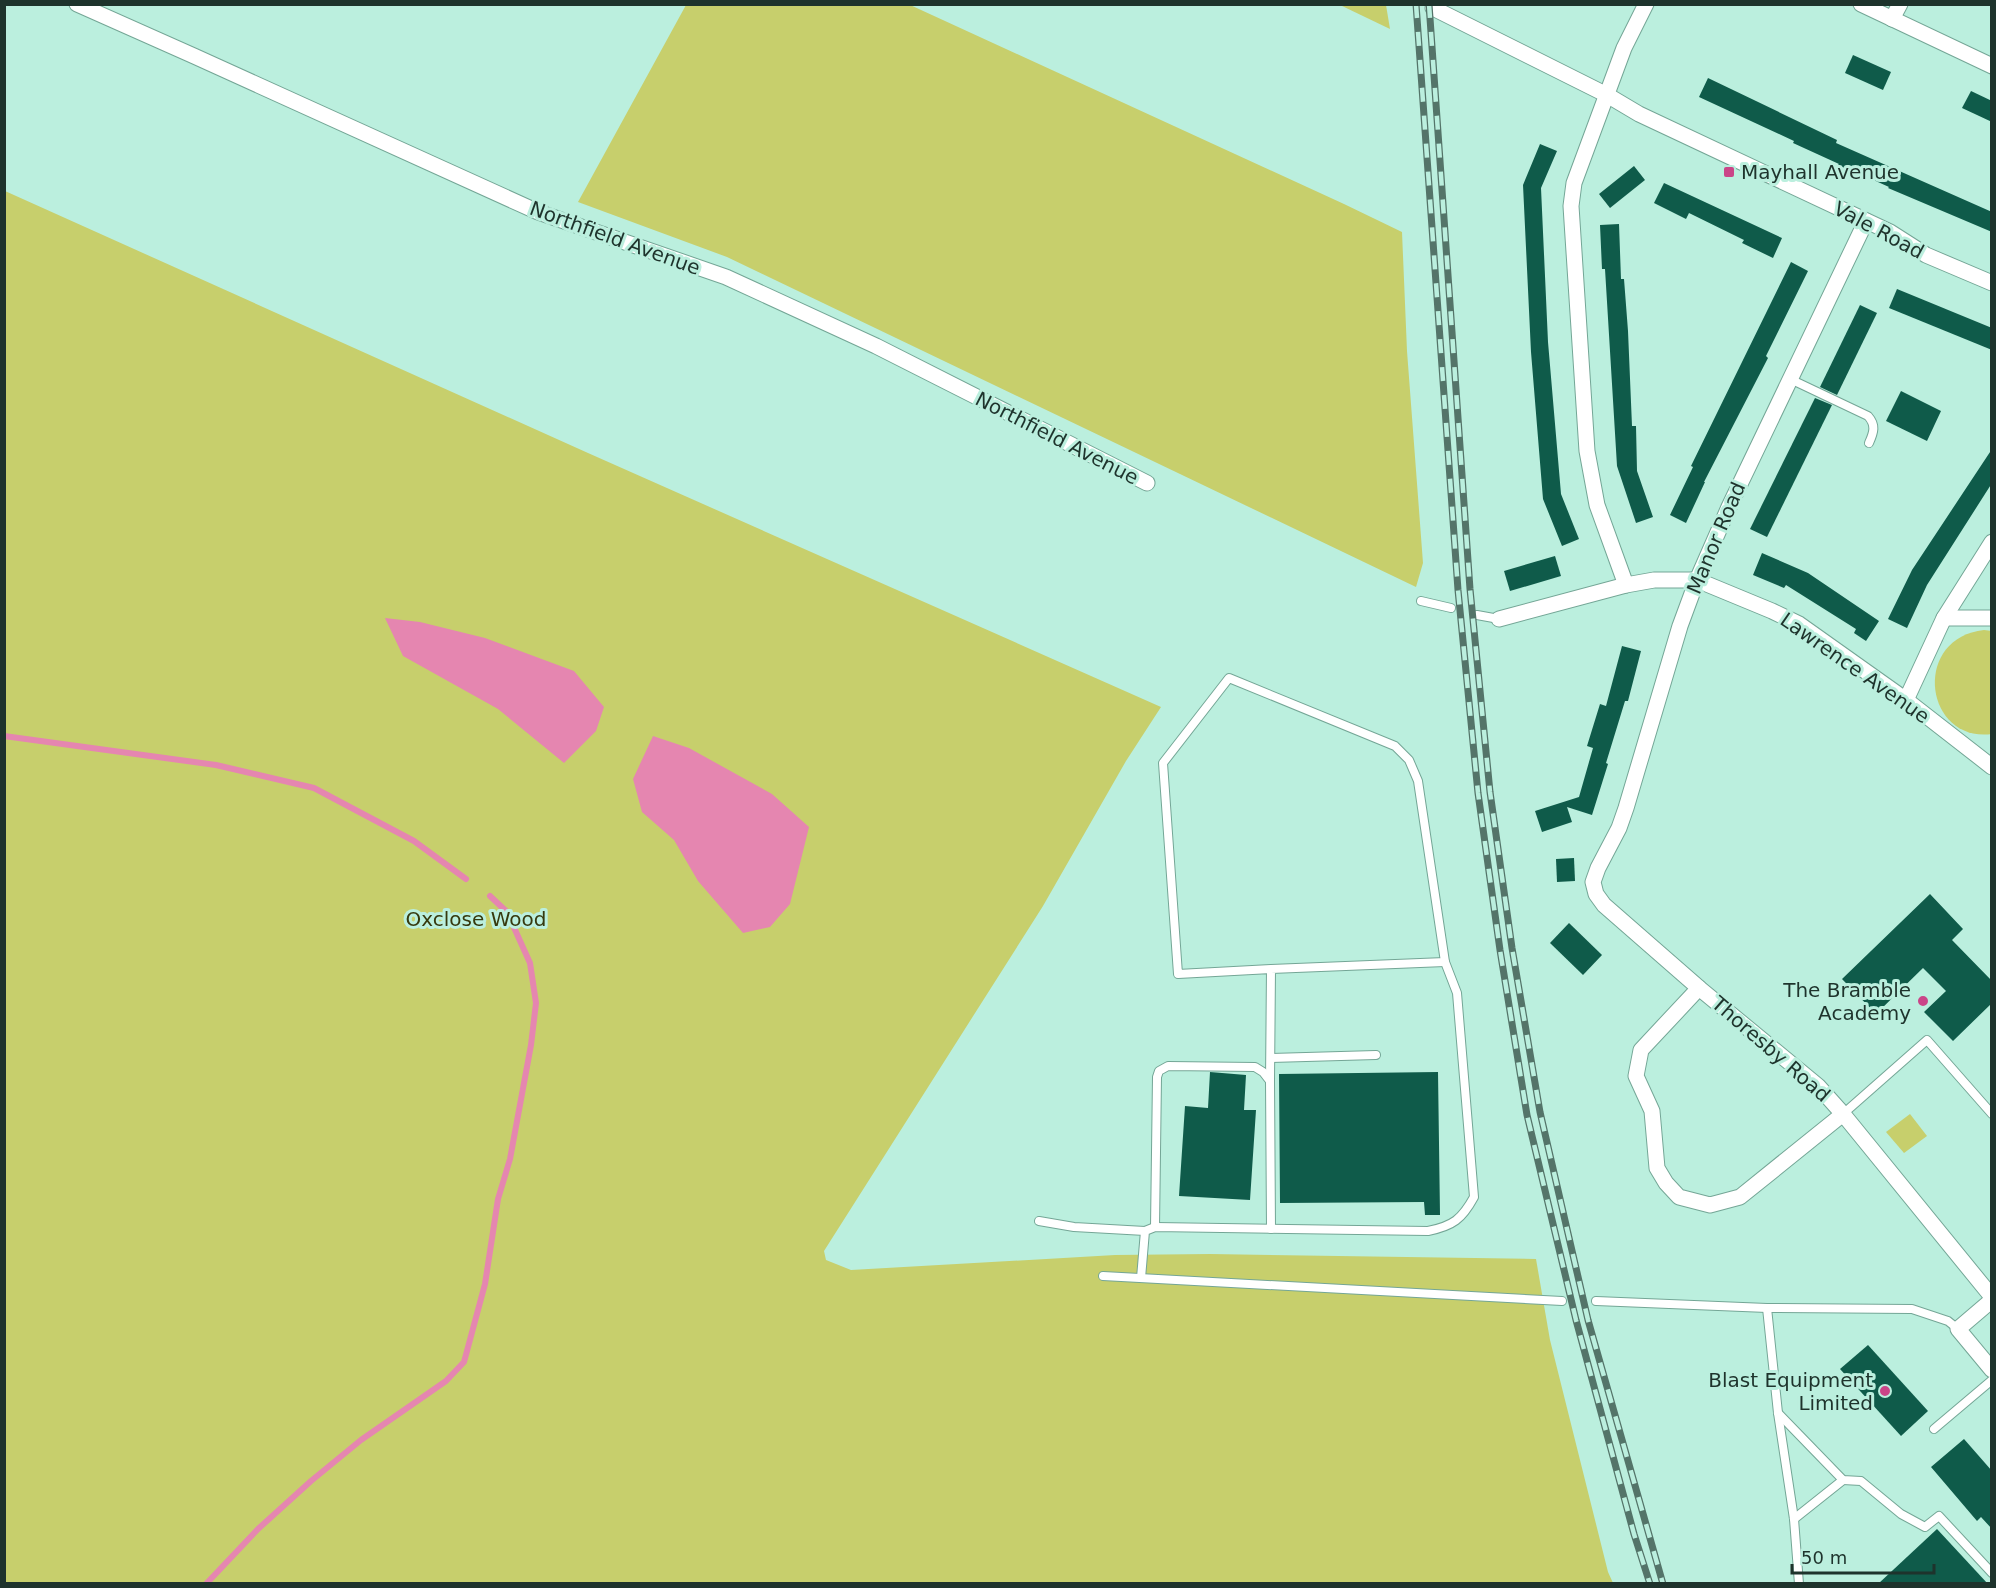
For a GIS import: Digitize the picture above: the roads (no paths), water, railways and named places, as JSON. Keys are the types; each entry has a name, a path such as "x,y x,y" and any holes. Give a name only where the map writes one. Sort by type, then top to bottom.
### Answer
{"street":[{"name":"Northfield Avenue","path":"77,4 538,212 726,277 876,346 1147,483"},
{"path":"1626,585 1597,505 1587,451 1571,206 1574,183 1624,48 1646,4"},
{"path":"1861,4 1992,66"},
{"path":"1892,19 1900,4"},
{"name":"Vale Road","path":"1433,8 1607,95 1649,119 1890,232 1929,257 1992,283"},
{"name":"Manor Road","path":"1598,868 1619,828 1626,808 1680,626 1697,580 1721,523 1866,221"},
{"path":"1906,700 1944,618 1992,542"},
{"name":"Lawrence Avenue","path":"1499,619 1626,585 1654,580 1697,580 1799,624 1989,761"},
{"path":"1944,618 1992,618"},
{"name":"Thoresby Road","path":"1598,868 1593,882 1596,894 1604,905 1699,988 1818,1086 1992,1299"},
{"path":"1699,988 1641,1050 1636,1076 1652,1111 1658,1168 1666,1183 1679,1197 1710,1205 1740,1197 1843,1114"},
{"path":"1992,1299 1958,1329 1992,1370"}],"lane":[{"path":"1790,379 1868,416 1874,427 1869,443"},
{"path":"1421,601 1451,609"},
{"path":"1477,615 1499,619"},
{"path":"1039,1221 1074,1227 1145,1231 1155,1227 1428,1231 1448,1226 1465,1213 1474,1197 1457,993 1445,962 1418,781 1409,760 1395,746 1229,678 1163,763 1178,974 1445,962"},
{"path":"1270,1229 1272,969"},
{"path":"1843,1114 1927,1040 1992,1114"},
{"path":"1270,1058 1376,1055"},
{"path":"1155,1227 1157,1077 1159,1071 1168,1066 1256,1067 1270,1081"},
{"path":"1141,1278 1145,1231"},
{"path":"1103,1276 1562,1300"},
{"path":"1596,1301 1767,1308 1912,1309 1947,1321 1958,1329"},
{"path":"1767,1308 1778,1413 1794,1519 1799,1584"},
{"path":"1934,1429 1992,1380"},
{"path":"1778,1413 1843,1480"},
{"path":"1794,1519 1843,1480 1861,1480 1901,1514 1925,1527 1939,1516 1992,1573"}],"waterway":[{"path":"4,736 216,765 314,788 414,841 466,879"},
{"path":"206,1584 258,1529 311,1481 361,1440 446,1381 464,1362 485,1284 498,1199 510,1159 531,1045 536,1003 530,963 507,912 490,896"}],"railway":[{"path":"1416,4 1458,590 1478,793 1500,950 1527,1115 1576,1320 1634,1534 1650,1584"},
{"path":"1429,4 1470,589 1490,792 1512,948 1540,1112 1588,1320 1663,1584"}],"place":[{"name":"Mayhall Avenue","path":"1729,172"},
{"name":"The Bramble Academy","path":"1923,1001"},
{"name":"Blast Equipment Limited","path":"1885,1391"}],"park label":[{"name":"Oxclose Wood","path":"476,919"}]}
